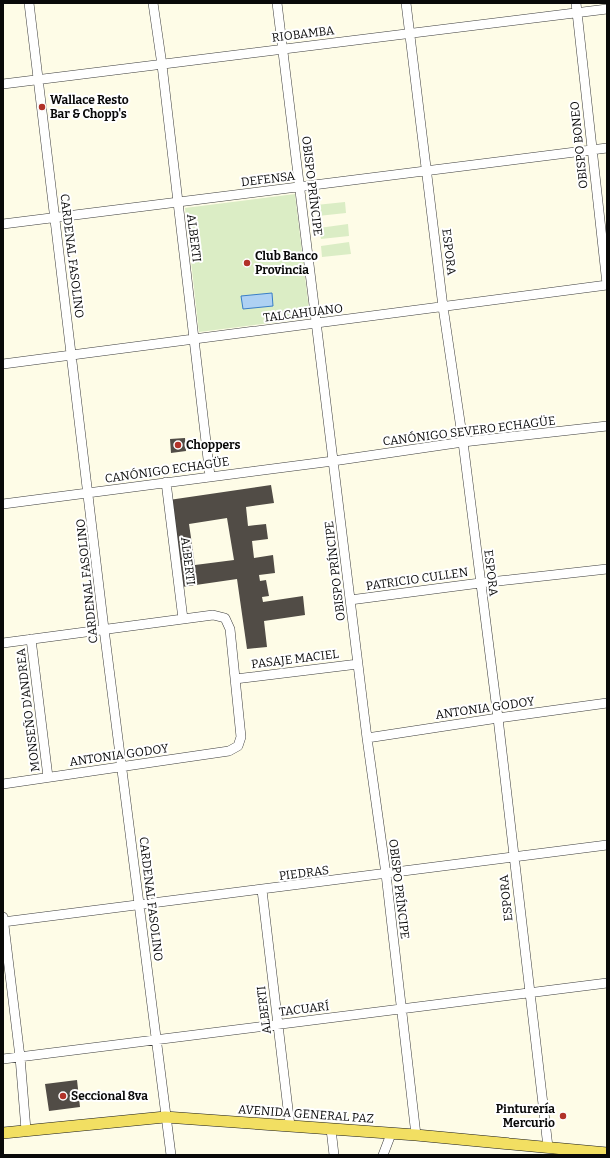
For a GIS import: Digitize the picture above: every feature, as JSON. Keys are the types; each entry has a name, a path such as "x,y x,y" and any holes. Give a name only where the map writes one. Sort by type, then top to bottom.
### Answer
{"main road":[{"name":"AVENIDA GENERAL PAZ","path":"3,1133 165,1117 416,1135 607,1153"}],"street":[{"name":"CARDENAL FASOLINO","path":"29,3 89,493 104,629 171,1155"},
{"name":"ALBERTI","path":"153,3 162,65 210,476"},
{"name":"OBISPO PRÍNCIPE","path":"277,3 367,738 386,874 416,1135"},
{"name":"ESPORA","path":"406,3 443,307 463,442 498,718 548,1148"},
{"name":"OBISPO BONEO","path":"576,3 607,285"},
{"name":"RIOBAMBA","path":"3,84 162,65 283,48 577,14 607,9"},
{"name":"DEFENSA","path":"3,224 300,186 427,172 607,148"},
{"name":"TALCAHUANO","path":"3,364 607,285"},
{"name":"CANÓNIGO SEVERO ECHAGÜE","path":"333,461 463,442 607,426"},
{"name":"CANÓNIGO ECHAGÜE","path":"3,504 333,461"},
{"name":"ALBERTI","path":"166,482 183,620"},
{"name":"PATRICIO CULLEN","path":"350,600 480,583 607,569"},
{"path":"3,643 213,615 225,618 230,629 235,678"},
{"name":"MONSEÑO D'ANDREA","path":"31,639 48,777"},
{"name":"PASAJE MACIEL","path":"235,678 358,664"},
{"name":"ANTONIA GODOY","path":"3,784 229,751 238,746 241,737 235,678"},
{"name":"ANTONIA GODOY","path":"367,738 498,718 607,704"},
{"name":"PIEDRAS","path":"3,920 139,906 607,845"},
{"name":"ALBERTI","path":"262,890 290,1126"},
{"path":"3,920 20,1057 26,1130"},
{"name":"TACUARÍ","path":"3,1059 607,983"},
{"path":"331,1129 334,1155"},
{"path":"383,1155 391,1134"}],"green space":[{"name":"Club Banco Provincia","path":"295,194 310,318 199,332 185,208"},
{"path":"345,202 346,213 318,216 316,205"},
{"path":"348,224 349,236 321,239 319,228"},
{"path":"349,242 351,254 322,257 321,246"}],"water":[{"path":"272,293 273,306 243,309 241,296"}],"building":[{"name":"Choppers","path":"185,438 186,451 171,453 170,439"},
{"path":"271,485 274,503 246,507 248,526 266,524 268,539 252,541 254,558 273,555 275,573 259,575 260,581 266,580 269,596 262,597 263,602 303,596 305,615 264,621 267,647 247,649 237,579 182,587 169,500","holes":["227,518 234,560 195,565 189,524"]},
{"name":"Seccional 8va","path":"77,1080 80,1107 49,1111 45,1084"}],"place":[{"name":"Wallace Resto Bar & Chopp's","path":"42,107"},
{"name":"Club Banco Provincia","path":"247,263"},
{"name":"Choppers","path":"178,445"},
{"name":"Seccional 8va","path":"63,1096"},
{"name":"Pinturería Mercurio","path":"563,1116"}]}
